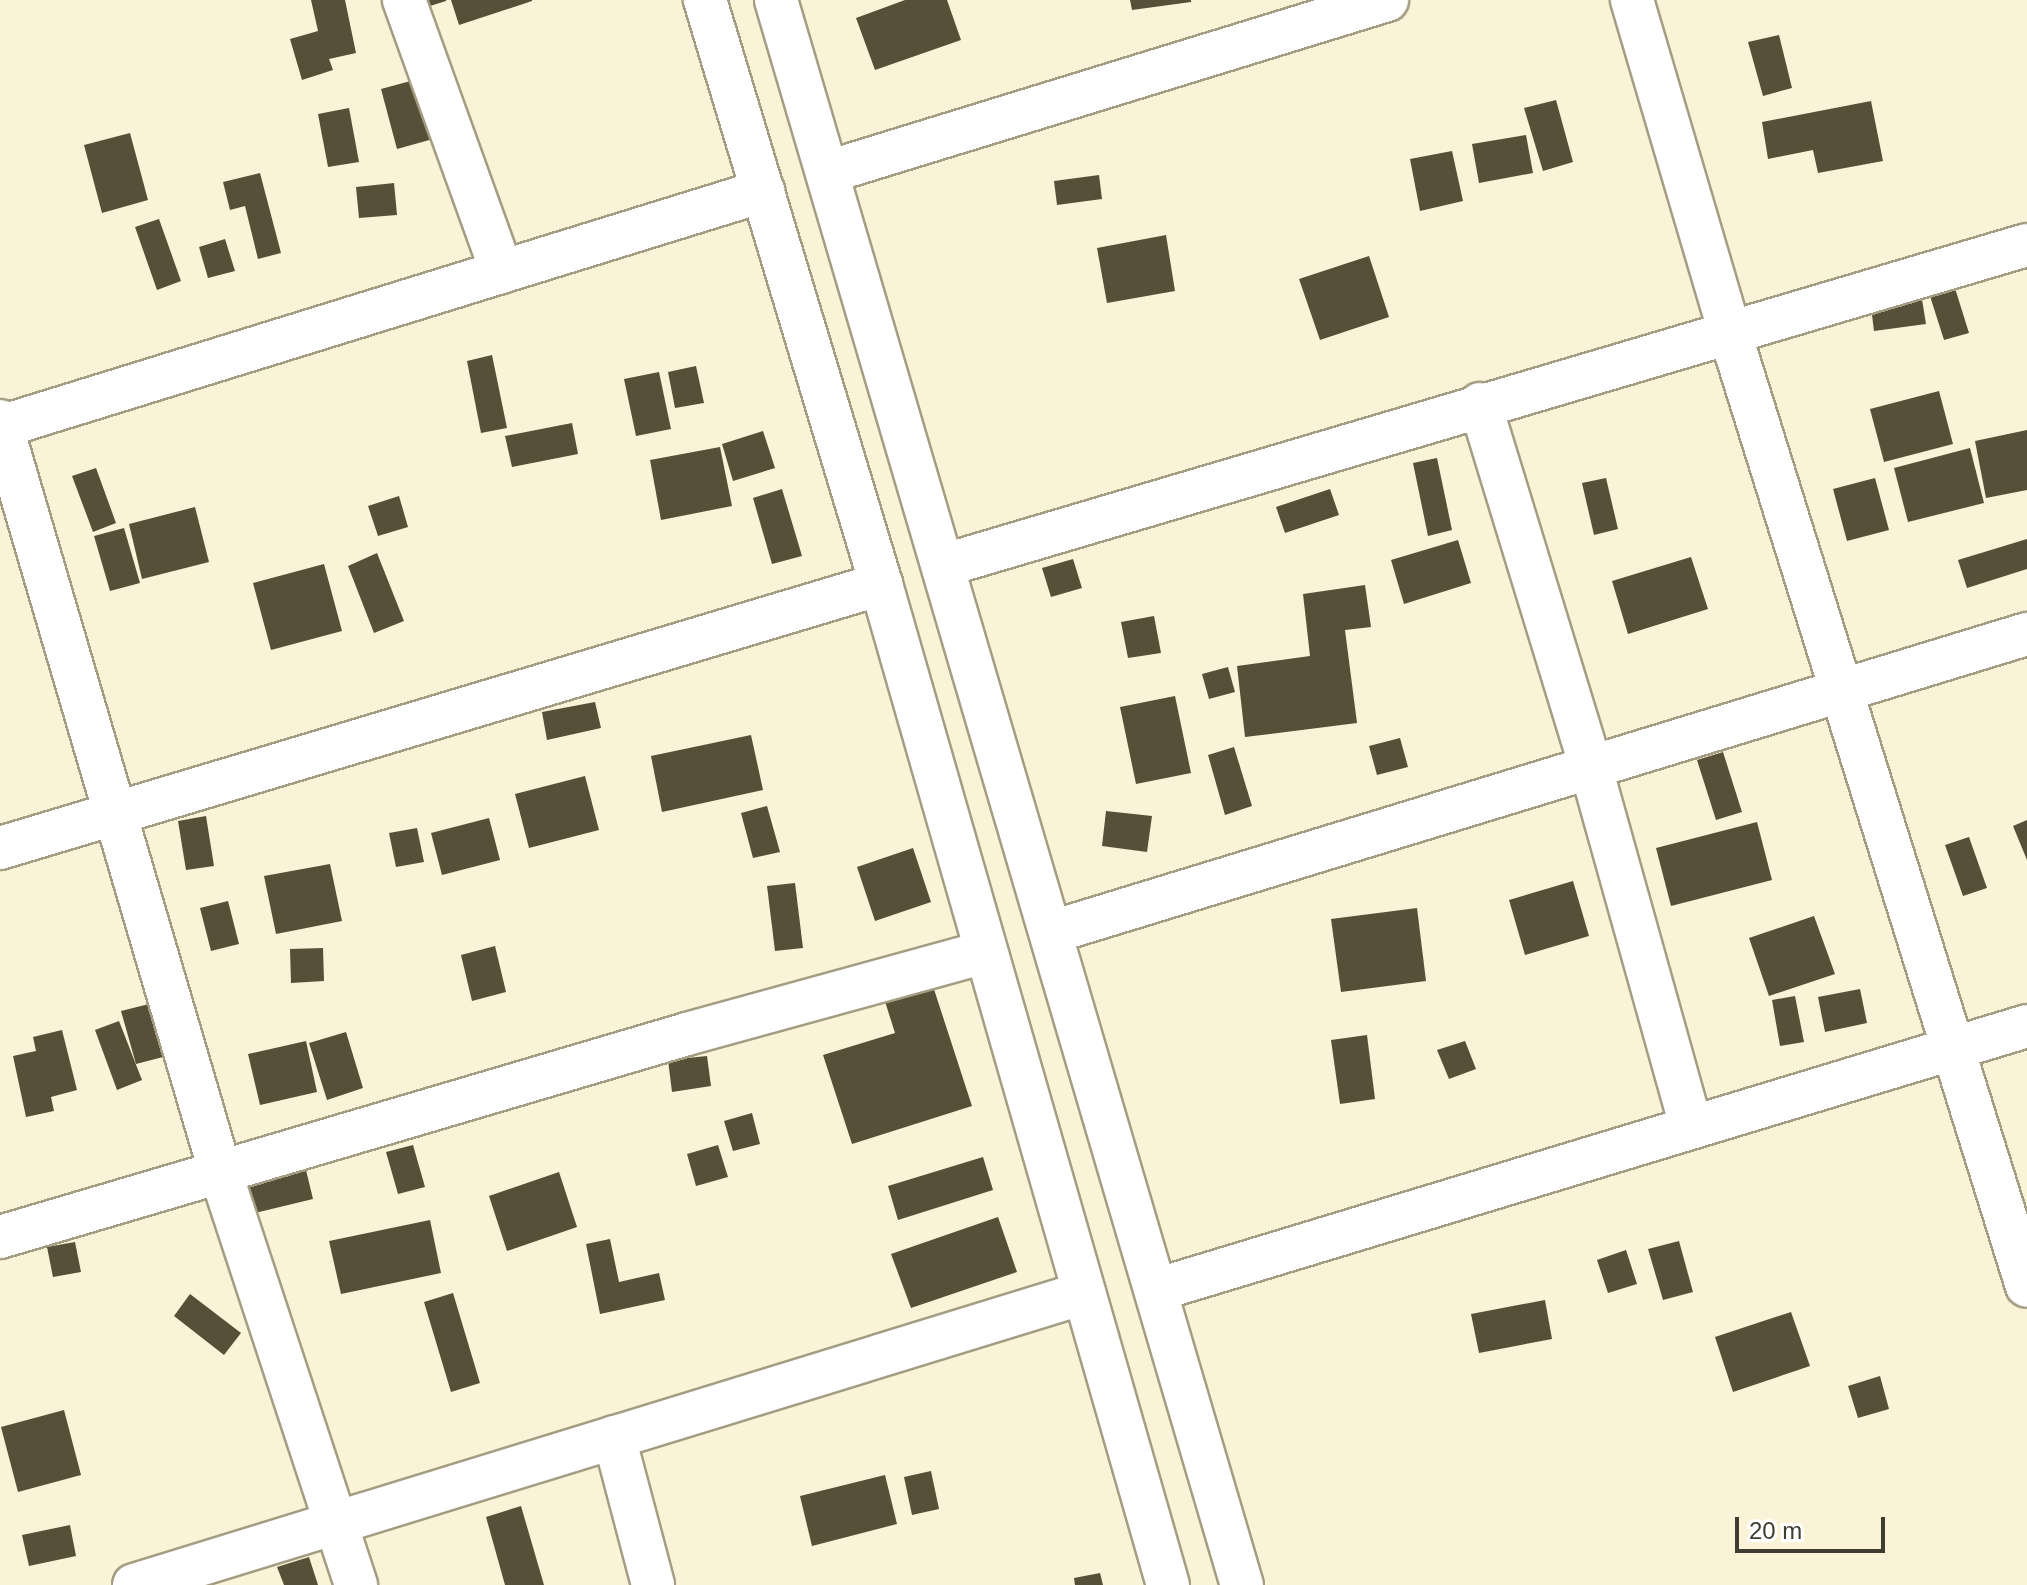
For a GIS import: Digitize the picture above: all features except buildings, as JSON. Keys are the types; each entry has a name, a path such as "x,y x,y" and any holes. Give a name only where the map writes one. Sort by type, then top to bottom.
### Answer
{"street":[{"path":"404,0 502,272"},
{"path":"705,0 881,584 984,952 1168,1585"},
{"path":"776,0 945,565 1242,1585"},
{"path":"828,172 1387,0"},
{"path":"1632,0 1729,330 2027,1286"},
{"path":"356,1585 339,1522 220,1171 0,425 763,191"},
{"path":"945,565 1729,330 2027,245"},
{"path":"1480,404 1591,768 1691,1126"},
{"path":"0,848 881,584"},
{"path":"1052,932 2027,634"},
{"path":"0,1237 984,952"},
{"path":"1156,1290 2027,1026"},
{"path":"134,1585 1084,1293"},
{"path":"614,1437 653,1585"}]}
